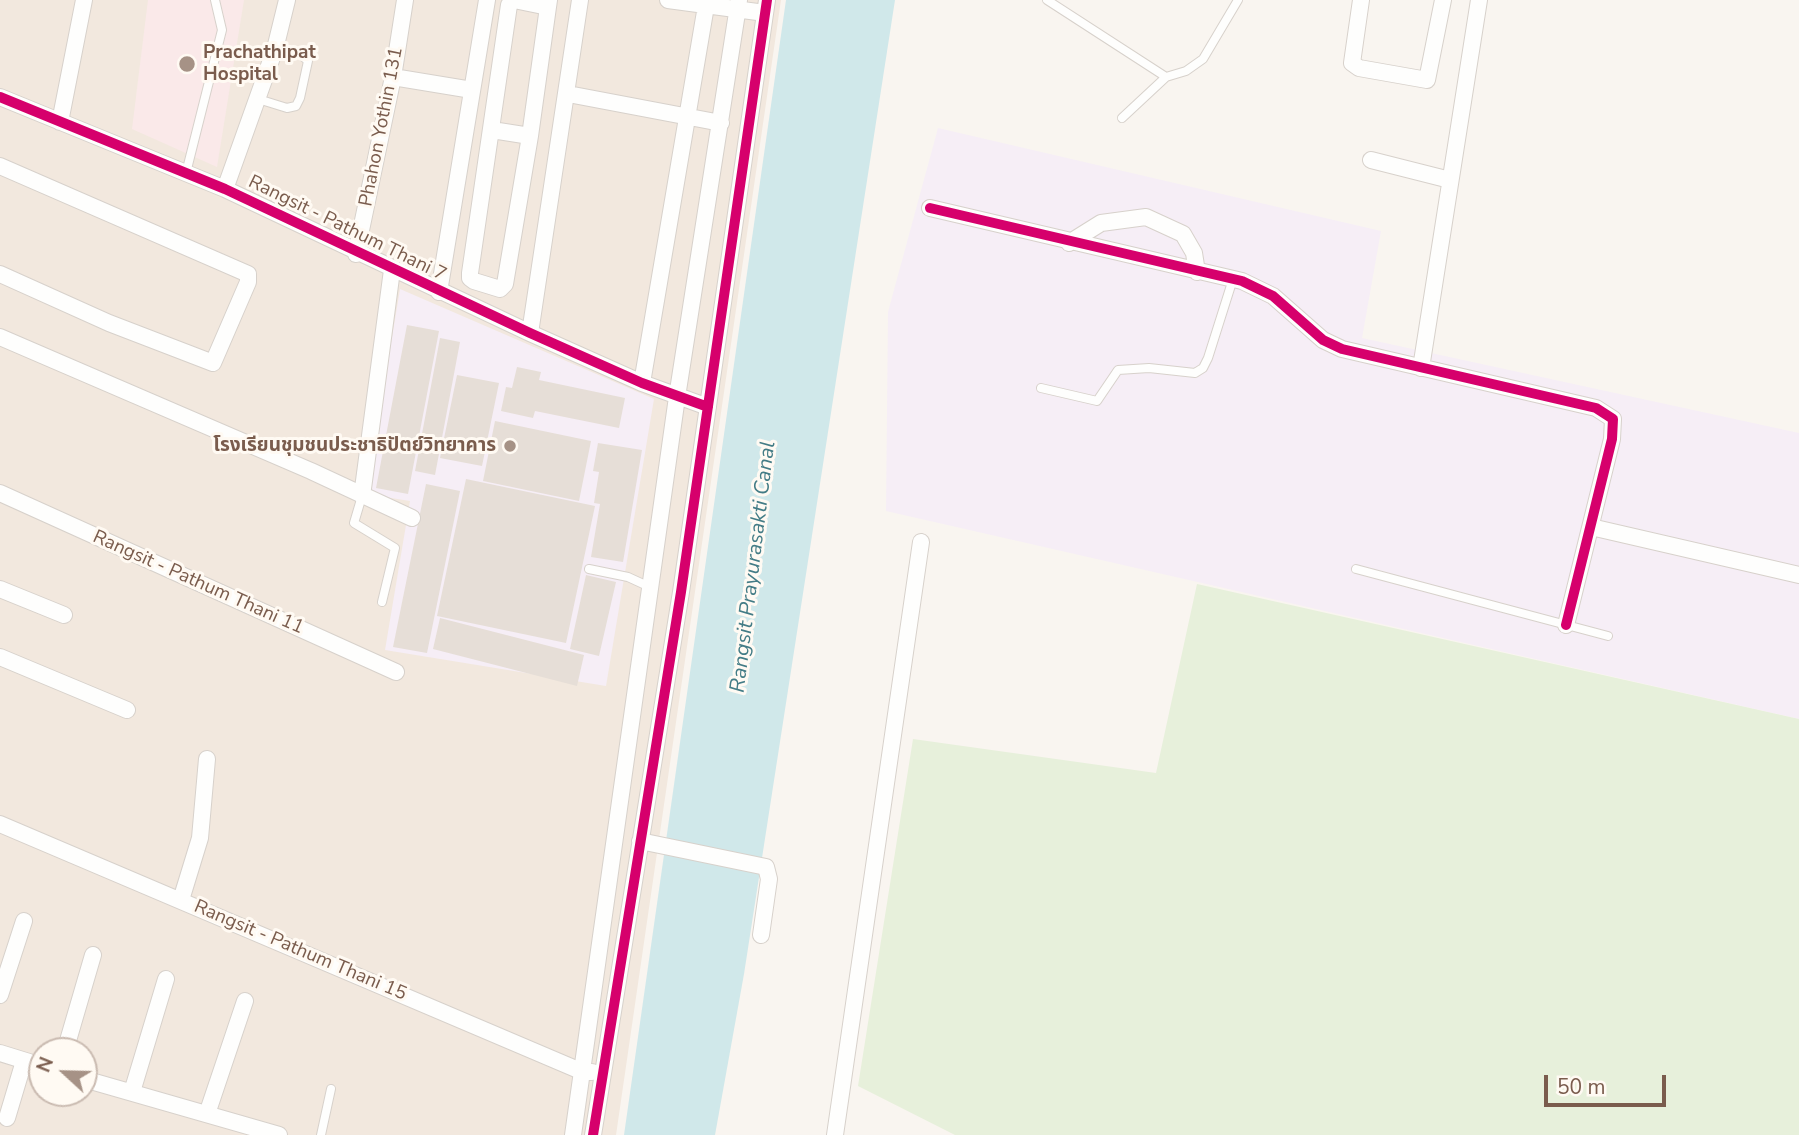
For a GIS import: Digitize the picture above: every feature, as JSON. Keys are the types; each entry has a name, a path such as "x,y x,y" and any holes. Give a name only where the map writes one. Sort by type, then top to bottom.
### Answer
{"street":[{"path":"60,122 84,0"},
{"path":"225,190 275,49 287,0"},
{"name":"Phahon Yothin 131","path":"356,254 393,77 405,0"},
{"path":"439,292 487,0"},
{"path":"514,0 548,4 530,136 505,284 500,289 470,278 492,130 509,5 514,0"},
{"path":"530,333 580,0"},
{"path":"593,1135 601,1072 648,843 766,7 668,0"},
{"path":"1361,0 1351,54 1352,63 1359,68 1427,80 1443,0"},
{"path":"1421,368 1479,0"},
{"path":"642,383 707,3"},
{"path":"573,1135 677,397 738,5"},
{"path":"393,77 472,90"},
{"path":"568,94 721,123"},
{"name":"Rangsit - Pathum Thani 7","path":"0,97 225,190 356,254 530,333 642,383 708,407"},
{"path":"492,130 530,136"},
{"path":"1371,160 1450,180"},
{"path":"0,166 248,274 248,282 213,363 109,323 0,274"},
{"path":"930,208 1069,243 1233,279 1273,296 1323,340 1342,349 1596,408 1613,419 1612,439 1566,625"},
{"path":"1069,243 1101,223 1146,217 1182,234 1194,253 1197,272"},
{"path":"362,496 392,270"},
{"path":"0,337 412,518"},
{"name":"Rangsit - Pathum Thani 11","path":"0,495 396,672"},
{"path":"1591,527 1799,575"},
{"path":"835,1135 921,542"},
{"path":"0,589 64,615"},
{"path":"0,657 127,710"},
{"path":"181,900 200,838 207,759"},
{"name":"Rangsit - Pathum Thani 15","path":"0,824 583,1072 601,1072"},
{"path":"648,843 763,866 768,870 761,935"},
{"path":"0,995 24,921"},
{"path":"69,1037 93,955"},
{"path":"132,1093 166,979"},
{"path":"207,1114 245,1000"},
{"path":"0,1054 28,1061"},
{"path":"7,1118 24,1060"},
{"path":"98,1083 207,1114 254,1132 279,1135"}],"lane":[{"path":"186,173 222,30 215,0"},
{"path":"1047,0 1166,77"},
{"path":"1122,118 1166,77 1186,71 1203,59 1238,0"},
{"path":"258,99 287,108 296,106 300,98 308,61 300,54 275,49"},
{"path":"1041,388 1097,401 1118,370 1149,368 1195,373 1203,368 1208,358 1233,279"},
{"path":"362,496 354,523 395,548 383,602"},
{"path":"589,569 628,577 652,588"},
{"path":"1356,569 1608,636"},
{"path":"321,1135 331,1090"}],"shaded area":[{"path":"0,0 781,0 616,1135 0,1135"},
{"name":"Prachathipat Hospital","path":"148,0 244,0 217,167 132,129"},
{"path":"938,128 1381,231 1362,338 1799,433 1799,719 886,511 888,312"},
{"name":"โรงเรียนชุมชนประชาธิปัตย์วิทยาคาร","path":"400,289 654,399 606,686 385,650 410,501 366,494"}],"green space":[{"path":"1197,584 1799,719 1799,1135 955,1135 858,1086 913,739 1156,773"}],"water":[{"name":"Rangsit Prayurasakti Canal","path":"786,0 895,0 744,974 715,1135 624,1135"}],"building":[{"path":"407,325 439,331 408,494 376,488"},
{"path":"440,338 460,342 435,475 415,471"},
{"path":"517,367 541,372 539,380 625,398 619,428 535,411 533,418 501,411 506,387 512,388"},
{"path":"457,375 499,383 482,466 440,458"},
{"path":"495,421 591,441 579,501 483,481"},
{"path":"598,443 642,450 623,562 591,557 600,504 594,503 599,472 593,471"},
{"path":"466,479 595,506 566,643 437,616"},
{"path":"426,484 460,491 427,653 393,647"},
{"path":"586,575 616,582 599,656 570,649"},
{"path":"440,618 584,655 577,686 433,649"}],"cycle path":[{"path":"593,1135 681,592 767,0"},
{"path":"0,97 225,189 530,333 642,383 708,407"},
{"path":"930,208 1242,281 1273,296 1323,340 1342,349 1596,408 1613,419 1612,439 1566,625"}],"place":[{"name":"Prachathipat Hospital","path":"187,64"},
{"name":"โรงเรียนชุมชนประชาธิปัตย์วิทยาคาร","path":"510,446"}]}
